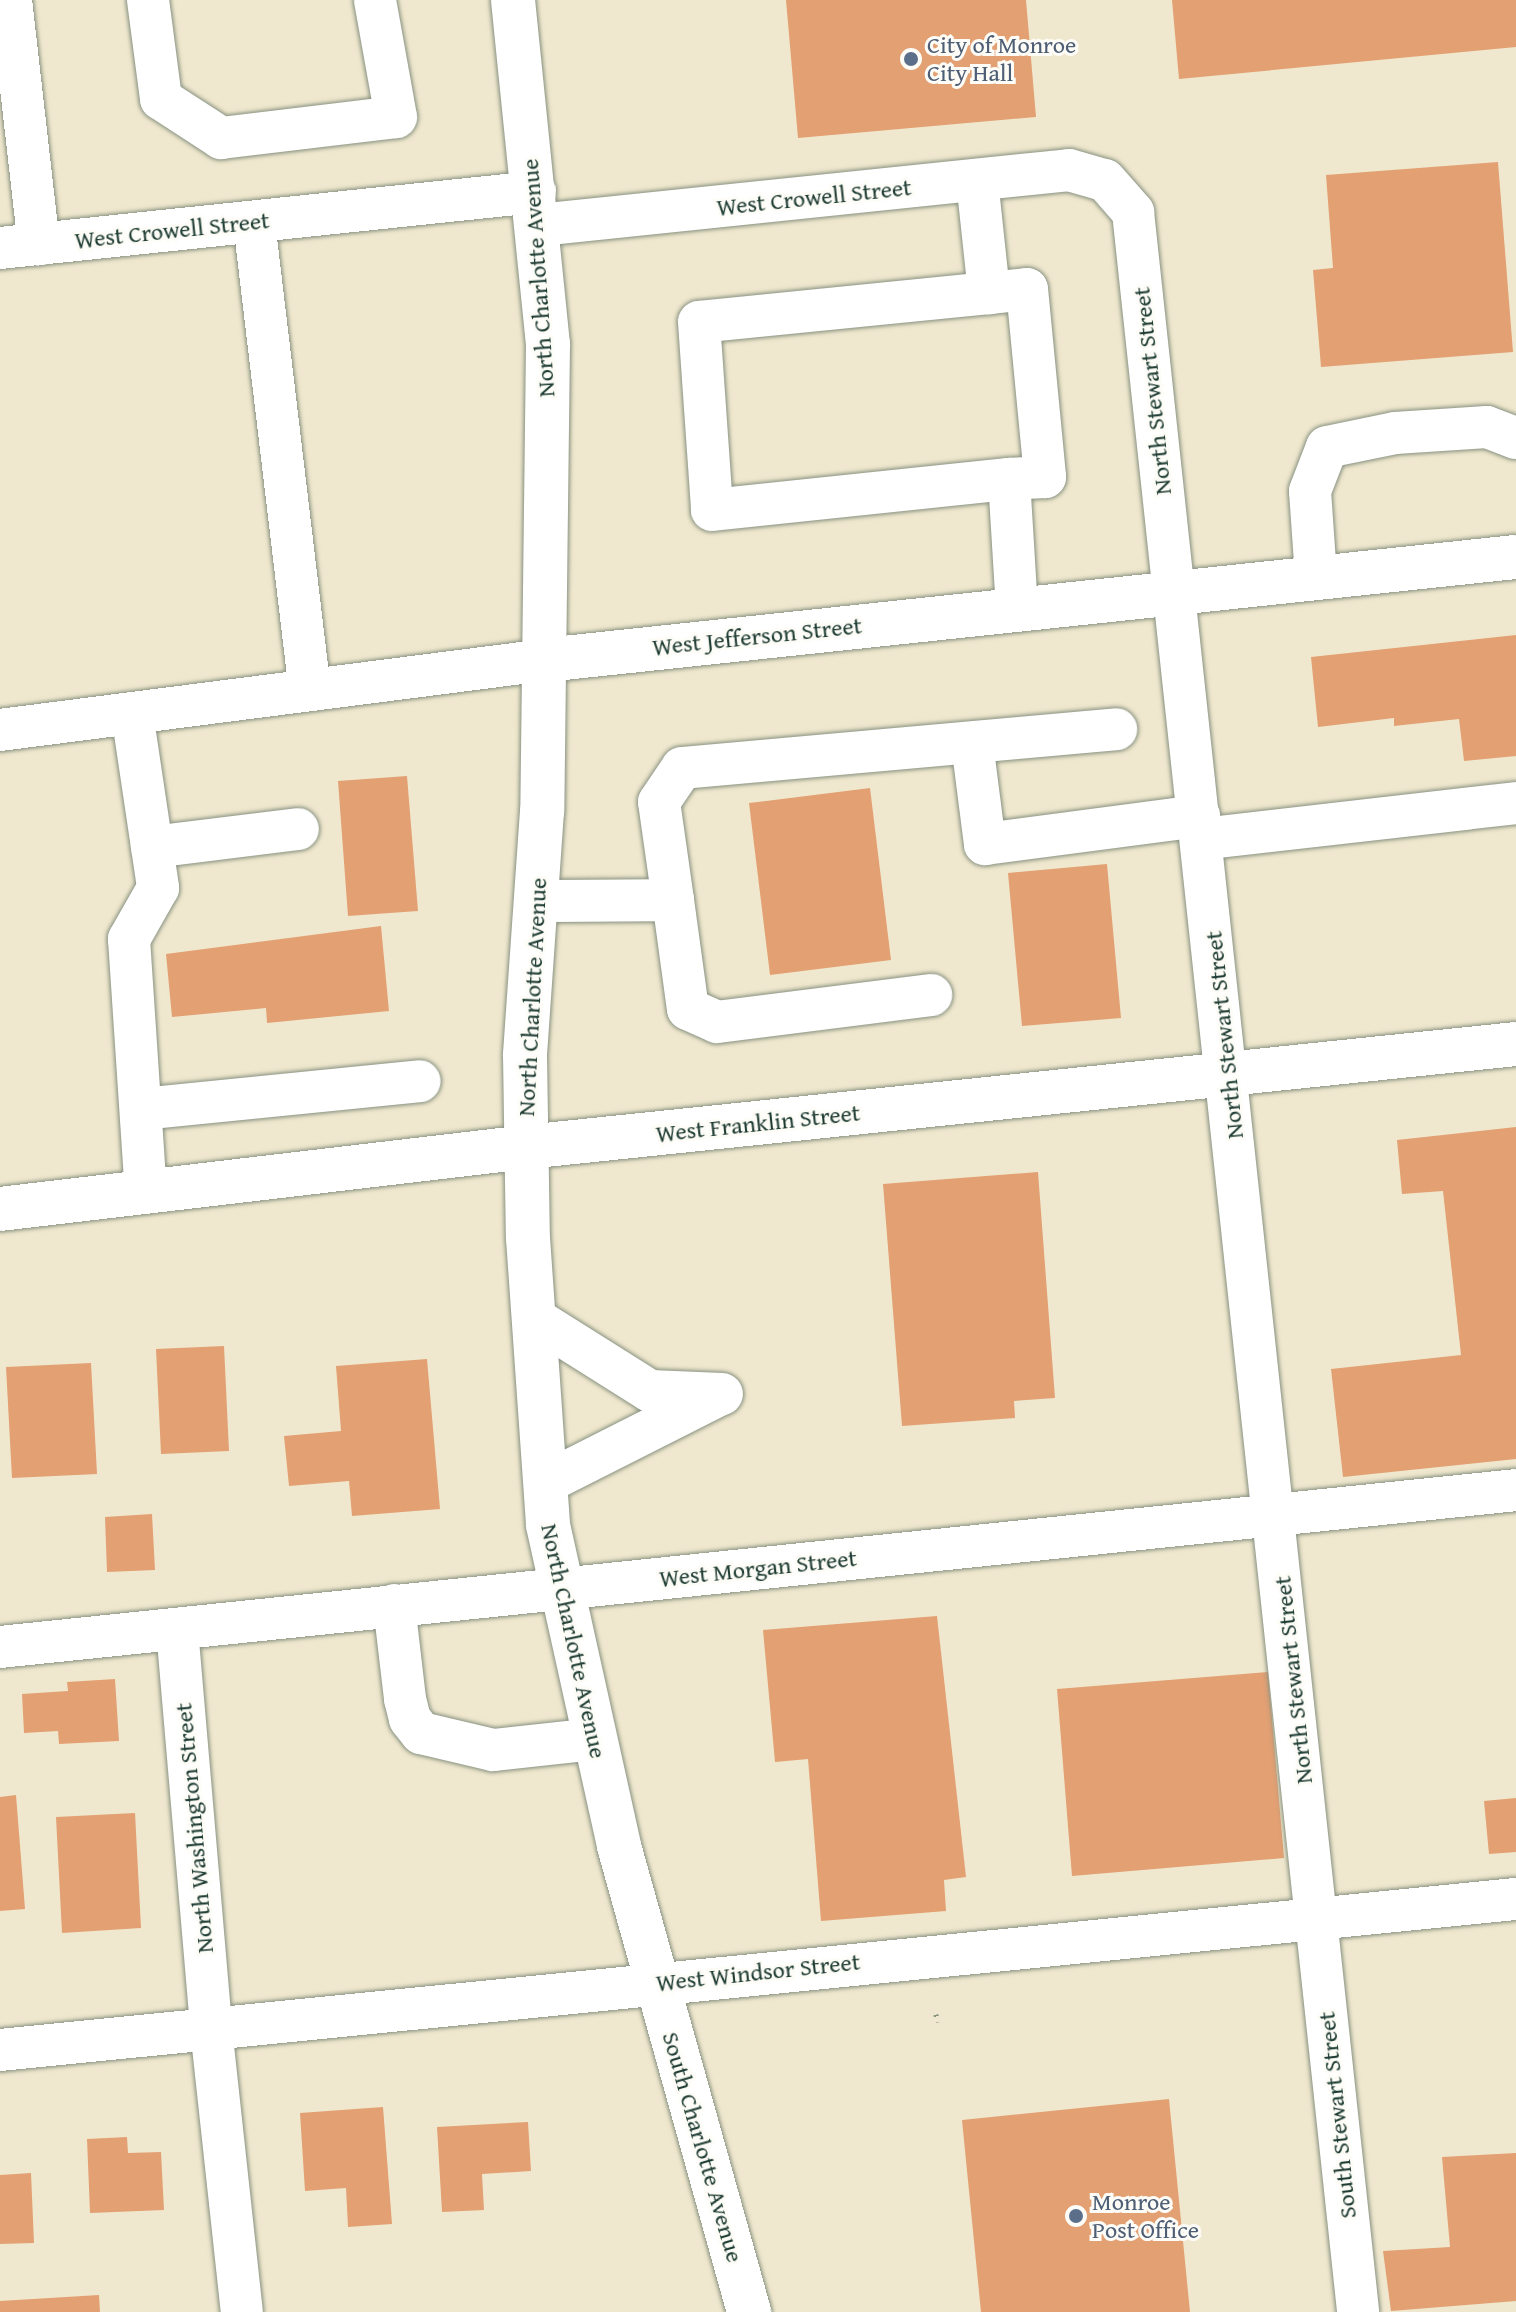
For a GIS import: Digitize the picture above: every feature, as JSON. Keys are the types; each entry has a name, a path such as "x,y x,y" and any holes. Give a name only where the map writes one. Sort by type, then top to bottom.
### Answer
{"main road":[{"name":"North Charlotte Avenue","path":"513,0 537,208 548,344 545,660 536,901 525,1055 526,1147 545,1483 561,1587 595,1739 657,1982"},
{"name":"West Jefferson Street","path":"545,660 1516,557"},
{"name":"West Franklin Street","path":"0,1209 526,1147 1516,1044"},
{"name":"South Charlotte Avenue","path":"657,1982 749,2312"}],"street":[{"path":"11,0 20,246"},
{"path":"148,0 161,99 221,138 396,117 375,0"},
{"name":"West Crowell Street","path":"20,246 254,222 537,208 977,180 1069,170 1090,174"},
{"name":"North Stewart Street","path":"1090,174 1119,190 1133,212 1229,1074 1317,1918"},
{"path":"977,180 989,293"},
{"path":"254,222 310,690"},
{"path":"1027,289 1045,477 1009,479 712,510 699,322 1027,289"},
{"path":"1316,577 1310,491 1327,447 1395,433 1487,427 1516,438"},
{"path":"1009,479 1017,609"},
{"name":"West Jefferson Street","path":"0,730 545,660"},
{"path":"132,713 158,888 129,939 146,1192"},
{"path":"931,995 717,1022 688,1009 659,802 682,768 1116,729"},
{"path":"972,743 985,844 1516,803"},
{"path":"152,847 298,829"},
{"path":"536,901 673,900"},
{"path":"141,1109 420,1081"},
{"path":"534,1318 650,1391 722,1394 545,1483"},
{"name":"West Morgan Street","path":"0,1647 1516,1490"},
{"path":"394,1605 405,1699 410,1719 421,1733 493,1750 595,1739"},
{"name":"North Washington Street","path":"177,1629 211,2028 242,2312"},
{"name":"West Windsor Street","path":"0,2050 657,1982 1516,1899"},
{"name":"South Stewart Street","path":"1317,1918 1358,2312"}],"path":[{"path":"936,2014 937,2022"}],"building":[{"name":"City of Monroe City Hall","path":"786,0 1026,0 1036,117 798,138"},
{"path":"1172,0 1516,0 1516,47 1179,79"},
{"path":"1498,162 1513,352 1321,367 1313,270 1333,268 1326,175"},
{"path":"1516,635 1516,756 1464,761 1459,719 1394,726 1394,718 1318,727 1311,657"},
{"path":"407,776 418,911 348,916 338,781"},
{"path":"870,788 891,960 770,975 749,803"},
{"path":"1107,864 1121,1018 1022,1026 1008,873"},
{"path":"381,926 389,1011 267,1023 266,1008 172,1017 166,954"},
{"path":"1516,1127 1516,1459 1343,1477 1331,1369 1461,1355 1443,1191 1402,1194 1397,1140"},
{"path":"1038,1172 1055,1398 1014,1401 1015,1418 902,1426 883,1184"},
{"path":"224,1346 229,1451 161,1454 156,1349"},
{"path":"427,1359 440,1509 352,1516 349,1481 289,1486 284,1436 341,1431 336,1366"},
{"path":"91,1363 97,1474 12,1478 6,1367"},
{"path":"152,1514 155,1570 107,1572 105,1517"},
{"path":"937,1616 966,1877 944,1880 946,1911 821,1921 808,1759 775,1762 763,1630"},
{"path":"1268,1672 1284,1858 1072,1876 1057,1689"},
{"path":"115,1679 119,1741 59,1744 58,1731 24,1733 22,1694 68,1691 67,1682"},
{"path":"16,1795 25,1909 0,1911 0,1797"},
{"path":"1516,1798 1516,1852 1489,1854 1484,1801"},
{"path":"135,1813 141,1928 62,1933 56,1817"},
{"name":"Monroe Post Office","path":"1169,2099 1190,2312 981,2312 962,2120"},
{"path":"383,2107 392,2224 348,2227 346,2188 305,2191 300,2113"},
{"path":"528,2122 531,2171 482,2174 484,2210 442,2212 437,2127"},
{"path":"127,2137 128,2153 161,2152 164,2210 90,2213 87,2139"},
{"path":"1516,2153 1516,2301 1391,2311 1383,2251 1450,2247 1442,2157"},
{"path":"31,2173 34,2243 0,2244 0,2175"},
{"path":"99,2295 100,2312 0,2312 0,2301"}],"place":[{"name":"City of Monroe City Hall","path":"911,59"},
{"name":"Monroe Post Office","path":"1076,2216"}]}
